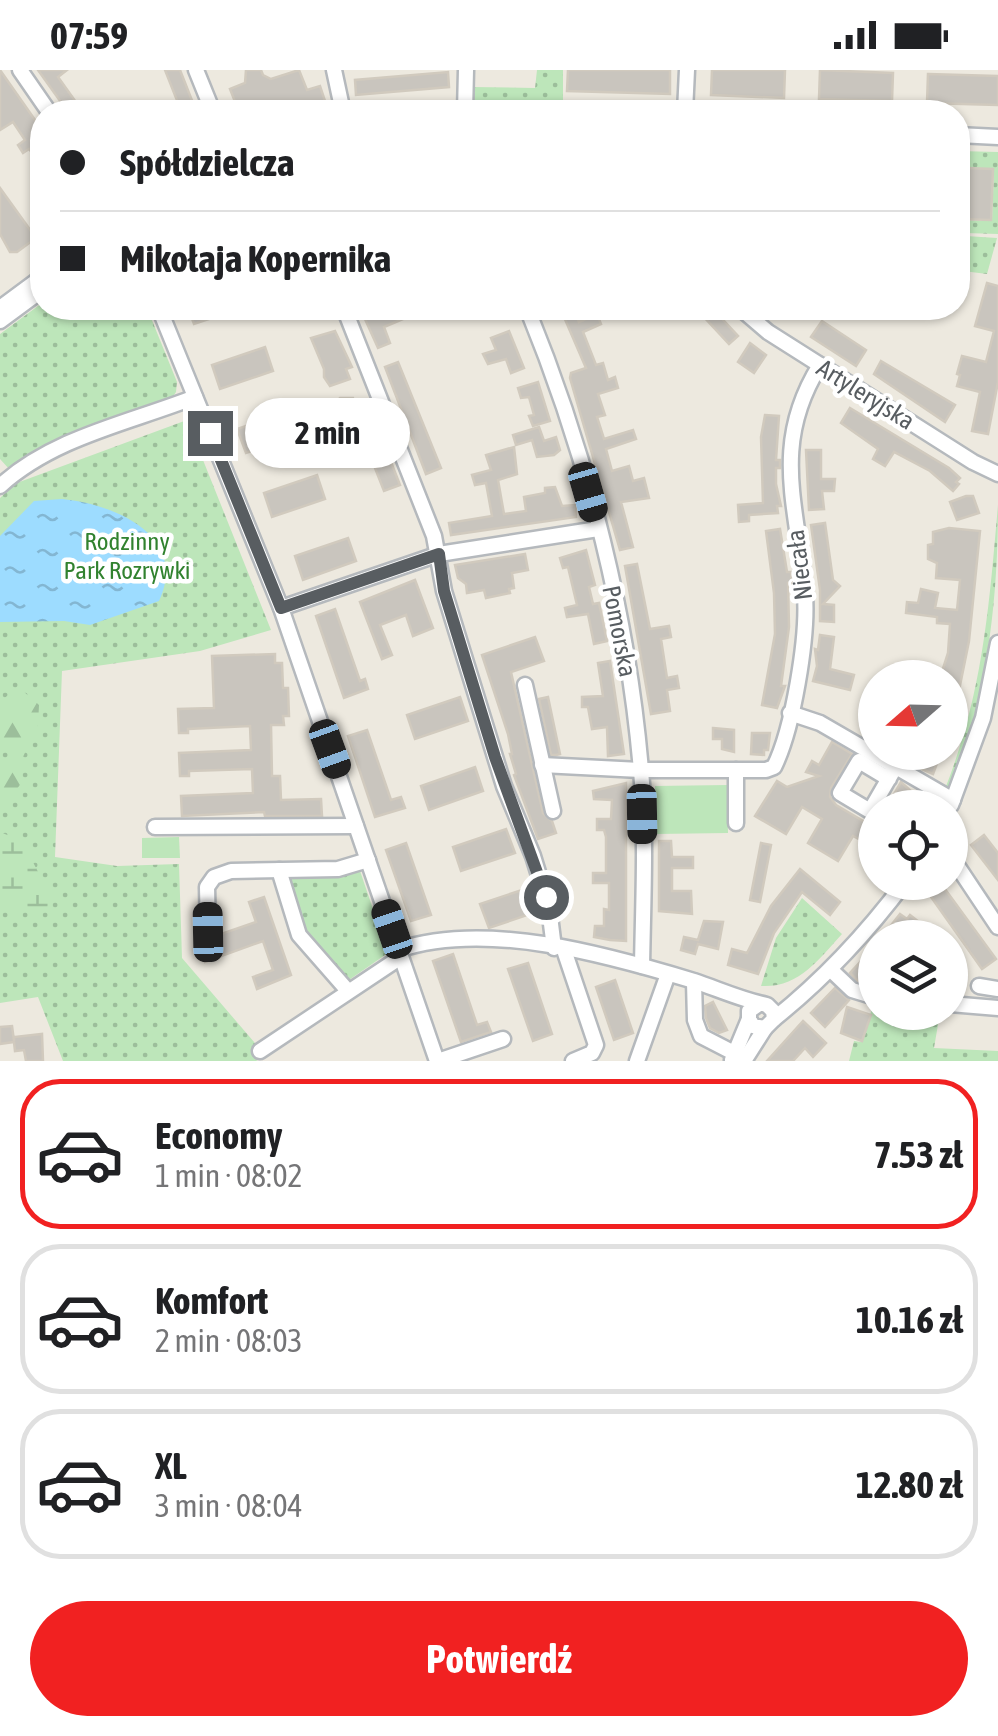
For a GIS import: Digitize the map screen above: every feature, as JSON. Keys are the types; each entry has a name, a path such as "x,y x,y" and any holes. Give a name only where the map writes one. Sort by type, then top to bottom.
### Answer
{"street":[{"path":"20,70 41,100"},
{"path":"196,70 208,100"},
{"path":"334,70 340,100"},
{"path":"465,100 466,70"},
{"path":"686,100 687,70"},
{"path":"970,136 998,137"},
{"path":"1,312 30,287"},
{"path":"1,312 30,296"},
{"path":"163,320 281,608 437,1061 502,1039"},
{"path":"349,320 439,554 444,591 504,786 528,843 559,949 596,1044 592,1053 573,1061"},
{"name":"Pomorska","path":"531,320 557,390 598,528 626,662 640,770 642,966"},
{"name":"Artyleryjska","path":"754,320 973,462 998,474"},
{"name":"Niecała","path":"736,770 774,767 800,667 805,615 791,492 792,440 799,403 820,365"},
{"path":"0,486 24,465 48,452 195,397"},
{"path":"281,608 439,554 598,528"},
{"path":"957,790 983,718 998,643"},
{"path":"525,685 553,811"},
{"path":"790,713 820,723 893,773 925,790"},
{"path":"542,765 736,770 736,823"},
{"path":"154,827 356,826"},
{"path":"208,932 206,893 214,877 231,870 342,869 368,860"},
{"path":"279,870 299,935 348,991"},
{"path":"968,882 998,927"},
{"path":"694,982 695,1020 701,1036 736,1058 761,1014 814,987 891,900"},
{"path":"260,1051 400,953 463,938 559,949 642,966 723,991 761,1014"},
{"path":"831,970 858,992"},
{"path":"637,1061 668,974"},
{"path":"979,986 998,988"},
{"path":"968,1006 998,1008"}],"green space":[{"path":"537,70 563,70 563,100 472,100 472,87 535,88"},
{"path":"970,151 998,152 998,234 970,233 970,220 992,221 994,169 970,168"},
{"path":"970,236 997,238 987,274 970,272"},
{"path":"30,312 30,320 152,320 177,382 176,392 170,401 36,452 10,470 0,459 0,334"},
{"name":"Rodzinny Park Rozrywki","path":"187,420 271,630 200,651 62,671 55,857 117,866 179,864 182,958 266,1056 256,1061 63,1061 38,997 0,1003 0,498 14,484"},
{"path":"998,505 993,613 982,684 968,738 968,718 987,614"},
{"path":"14,690 23,691 39,705 38,725 22,759 22,782 8,801 0,795 0,769 9,759 11,749 0,735 0,702"},
{"path":"952,770 957,770 951,788 945,789"},
{"path":"727,785 728,833 656,834 655,786"},
{"path":"0,832 22,841 49,893 51,904 46,908 0,908"},
{"path":"179,837 180,858 142,858 142,838"},
{"path":"359,868 388,953 346,982 302,935 285,884 289,875"},
{"path":"802,898 842,934 797,977 761,986 776,938"},
{"path":"865,1030 937,1030 934,1048 998,1051 998,1061 849,1061 854,1041 861,1042"}],"water":[{"path":"62,499 124,516 155,541 164,558 166,578 159,601 90,625 64,621 0,622 0,536 34,501"}],"building":[{"path":"0,70 30,113 30,150 23,153 18,145 25,140 13,122 0,130"},
{"path":"38,70 67,70 58,77 74,100 59,100"},
{"path":"165,70 180,70 192,100 177,100"},
{"path":"246,70 261,70 271,79 299,70 307,90 320,86 325,100 234,100 230,89 245,83"},
{"path":"568,70 670,70 670,94 567,91"},
{"path":"712,70 785,70 784,98 711,95"},
{"path":"820,70 893,73 892,100 819,99"},
{"path":"448,72 449,87 356,95 355,80"},
{"path":"928,74 998,76 998,105 970,104 970,100 927,100"},
{"path":"970,168 993,169 991,220 970,219"},
{"path":"0,188 30,230 30,242 17,252 10,252 0,234"},
{"path":"987,283 998,286 998,382 988,434 972,431 980,392 957,386 962,356 986,362 994,331 975,326"},
{"path":"365,320 401,320 384,327 390,343 378,348"},
{"path":"565,320 599,320 601,324 583,332 596,365 603,363 608,380 615,377 618,388 598,394 605,415 597,417 604,439 633,430 636,439 606,449 612,471 629,466 633,481 644,478 649,498 621,502 633,547 620,550 570,378 571,373 586,368"},
{"path":"707,320 723,320 738,336 729,344"},
{"path":"822,321 866,350 856,366 811,337"},
{"path":"335,331 352,367 346,369 350,379 330,386 311,338"},
{"path":"509,331 524,368 511,373 506,359 488,364 483,354 496,350 491,338"},
{"path":"750,343 766,355 754,373 738,362"},
{"path":"265,347 273,371 220,389 212,365"},
{"path":"881,361 955,405 945,422 874,374"},
{"path":"398,362 441,468 426,474 385,367"},
{"path":"538,382 550,421 533,426 529,397 521,398 518,388"},
{"path":"340,398 353,398 356,406 366,402 380,442 358,450 346,418 339,421 333,414 333,405"},
{"path":"850,408 949,468 960,478 956,482 959,484 953,491 930,471 894,452 885,466 873,459 878,449 841,423"},
{"path":"290,411 299,435 246,453 237,429"},
{"path":"765,415 779,416 776,460 780,460 780,468 776,468 776,484 781,506 777,506 778,513 749,515 749,521 739,522 738,505 763,503 761,437"},
{"path":"539,427 544,441 556,437 560,450 554,455 537,457 532,440 516,445 513,435"},
{"path":"514,447 517,474 498,480 504,514 526,511 524,497 555,487 562,506 575,505 576,517 451,535 449,523 492,516 486,483 475,485 472,475 491,470 486,455"},
{"path":"806,450 821,450 821,479 835,479 834,491 822,491 824,509 809,510"},
{"path":"391,462 400,485 384,491 375,468"},
{"path":"317,475 325,499 272,517 264,493"},
{"path":"973,496 979,513 957,520 950,502"},
{"path":"825,523 833,580 840,586 823,604 834,605 834,622 820,621 811,525"},
{"path":"949,528 980,531 965,660 946,660 950,624 937,623 937,617 906,613 907,602 918,603 921,589 938,593 935,608 957,610 960,580 936,578 937,563 928,559 933,532"},
{"path":"780,529 792,582 788,583 789,627 781,686 785,686 777,708 762,705 775,634 766,531"},
{"path":"348,538 356,561 303,580 295,556"},
{"path":"586,550 595,585 589,587 593,604 599,603 607,641 594,644 588,614 567,617 565,608 577,605 568,567 563,568 560,558"},
{"path":"525,554 528,570 512,573 514,588 509,589 510,593 486,598 484,590 467,593 466,584 458,578 455,565"},
{"path":"637,564 650,629 669,626 671,637 661,639 667,678 677,676 679,688 667,690 670,711 651,714 625,566"},
{"path":"415,580 433,628 413,636 406,615 380,625 392,655 382,659 360,602"},
{"path":"335,609 360,681 365,679 368,689 344,698 316,616"},
{"path":"820,635 834,637 830,669 854,675 850,690 813,681"},
{"path":"535,637 544,661 511,672 543,813 552,821 556,833 538,839 514,775 508,734 482,655"},
{"path":"275,654 275,663 282,663 283,688 288,688 289,716 283,716 284,725 271,725 272,776 280,776 281,800 321,799 322,816 265,816 264,812 182,816 181,796 253,793 252,769 189,771 189,776 180,776 179,753 251,750 250,726 188,729 188,733 179,733 178,709 214,708 212,656"},
{"path":"610,661 624,754 608,756 607,727 592,729 582,697 603,696 598,663"},
{"path":"460,697 468,721 415,739 407,715"},
{"path":"548,697 560,754 556,755 551,755 539,699"},
{"path":"713,728 734,730 734,752 722,749 722,739 713,739"},
{"path":"367,730 391,800 401,797 405,808 375,817 348,736"},
{"path":"752,733 770,733 764,755 751,754"},
{"path":"832,742 852,754 831,788 830,797 858,818 858,839 853,836 838,861 808,843 822,819 802,807 786,834 755,816 777,781 787,787 819,776 806,772 812,761 819,765"},
{"path":"475,767 483,791 429,810 421,786"},
{"path":"626,783 626,941 594,937 595,926 604,926 604,909 609,910 609,883 593,883 593,873 606,873 606,837 604,830 597,830 597,819 611,819 612,800 594,799 593,791"},
{"path":"506,829 515,853 461,871 453,847"},
{"path":"984,835 998,853 998,880 971,845"},
{"path":"659,841 671,841 672,857 693,857 693,868 672,868 672,891 691,891 692,914 659,911"},
{"path":"406,843 431,915 411,921 386,850"},
{"path":"761,843 771,845 760,902 750,900"},
{"path":"800,869 840,902 830,915 802,892 774,933 758,974 728,965 732,949 747,953 771,906"},
{"path":"531,887 539,911 489,928 480,904"},
{"path":"264,897 291,975 257,989 253,977 273,970 263,941 205,962 200,950 212,946 218,935 256,922 249,902"},
{"path":"933,900 953,900 968,920 947,920"},
{"path":"900,914 916,920 895,920"},
{"path":"704,921 723,922 718,949 698,944 695,954 681,950 684,937 698,940"},
{"path":"968,921 996,959 982,969 968,949"},
{"path":"453,954 477,1025 487,1022 491,1032 461,1042 433,961"},
{"path":"528,963 552,1034 533,1041 508,969"},
{"path":"858,964 858,981 850,973"},
{"path":"615,980 633,1033 614,1040 596,987"},
{"path":"835,988 849,1000 825,1027 811,1013"},
{"path":"713,1002 727,1030 719,1033 710,1028 706,1018 705,1006"},
{"path":"847,1007 858,1011 858,1030 866,1030 862,1041 841,1033"},
{"path":"803,1021 826,1043 813,1057 805,1048 793,1061 767,1061"},
{"path":"12,1026 14,1041 14,1037 42,1034 43,1061 26,1061 24,1050 15,1051 14,1042 0,1044 0,1027"}],"route":[{"path":"210,433 281,608 439,554 444,591 495,757 546,897"}]}
